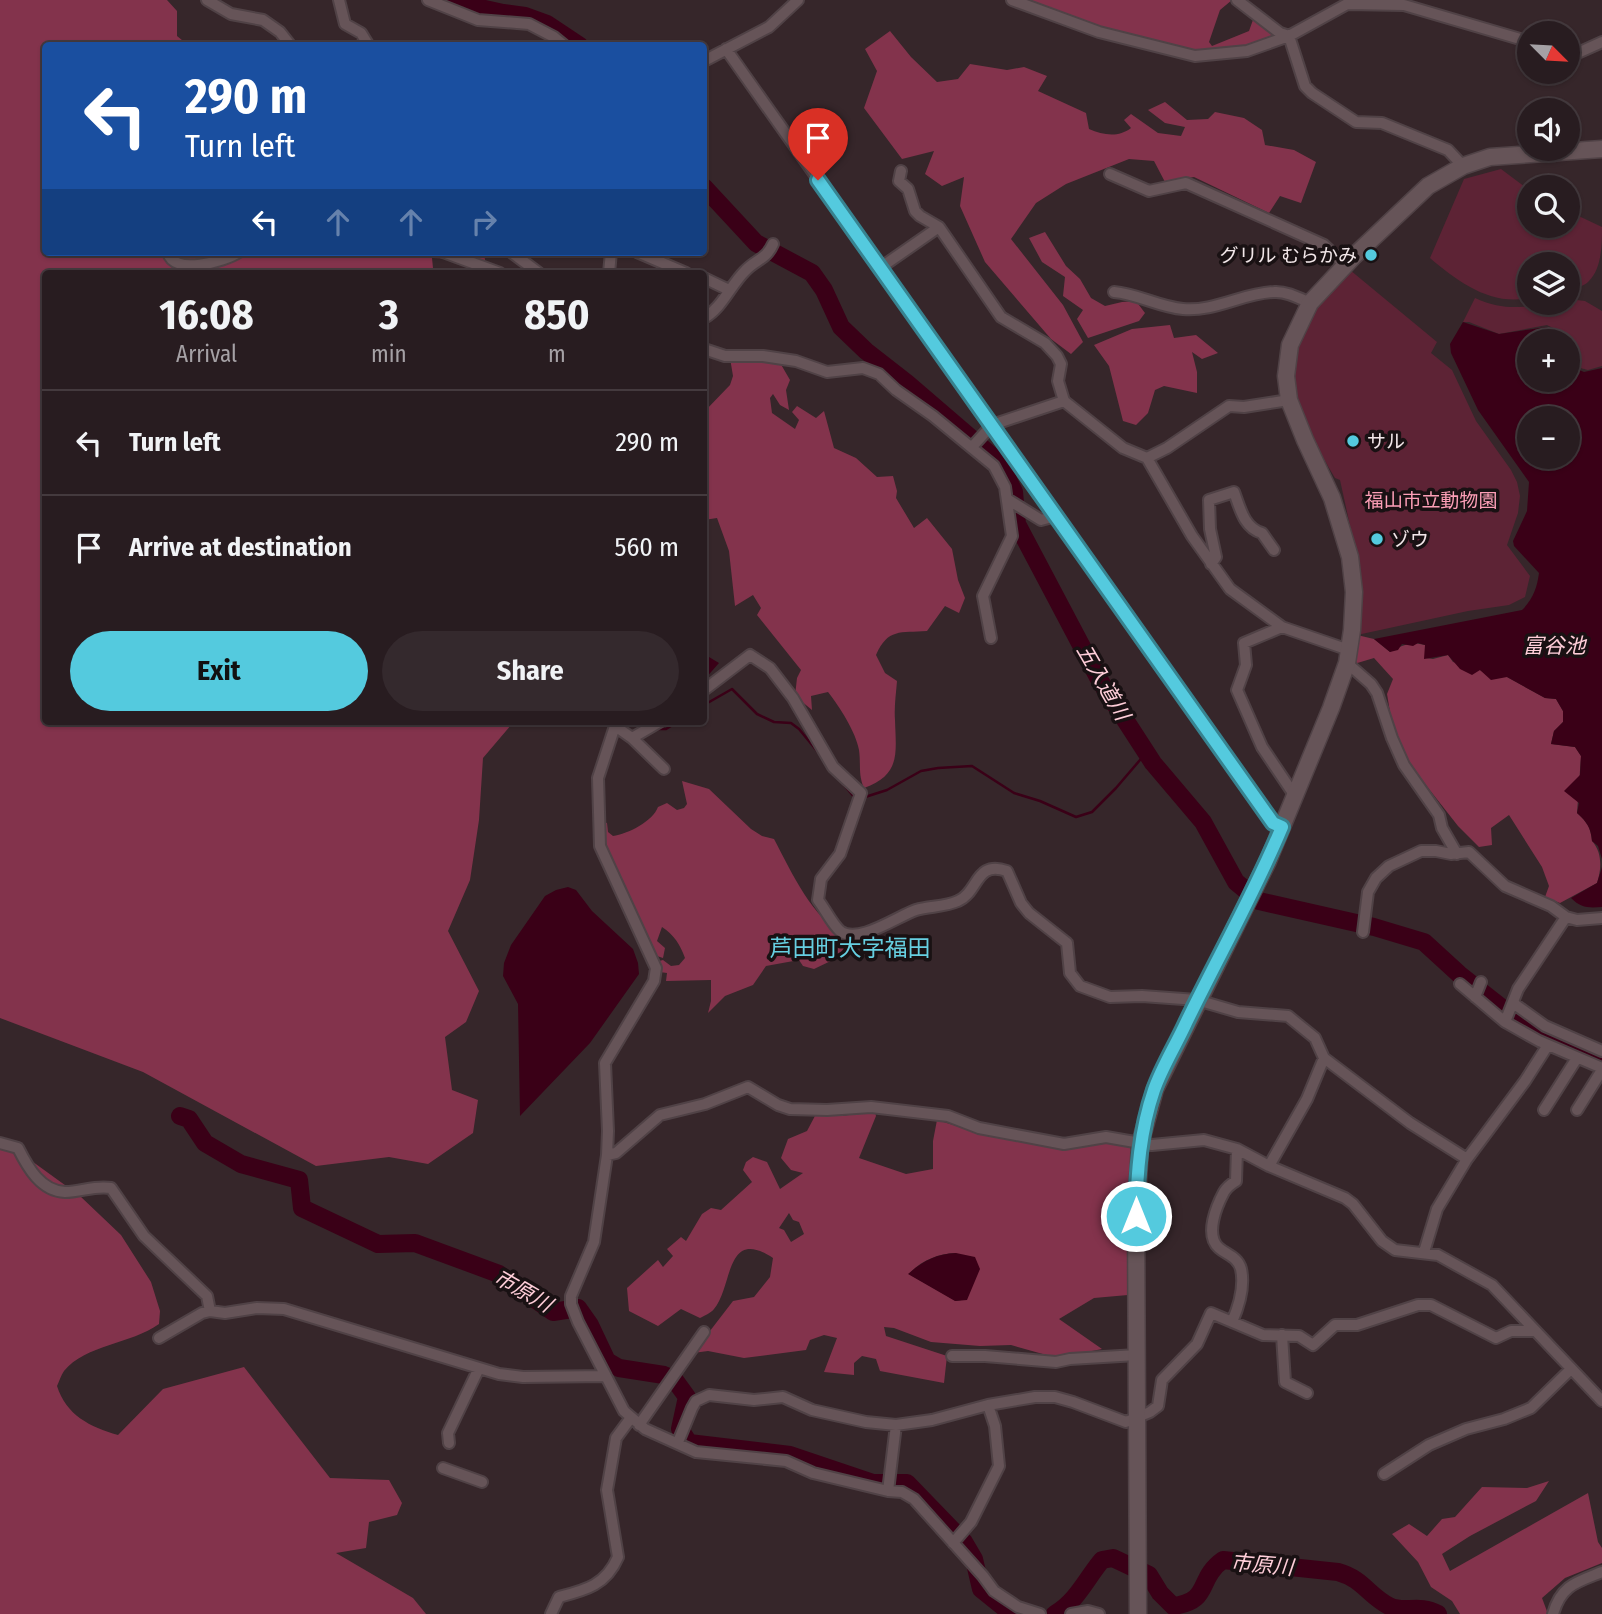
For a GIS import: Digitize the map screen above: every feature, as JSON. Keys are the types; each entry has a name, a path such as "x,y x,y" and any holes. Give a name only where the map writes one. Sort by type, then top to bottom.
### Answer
{"street":[{"path":"208,0 231,14 263,20 281,32 288,42"},
{"path":"339,0 345,24 361,33 367,42"},
{"path":"428,0 478,20 529,23 560,42"},
{"path":"1012,0 1099,32 1195,56 1247,51 1289,36 1347,4 1382,2 1404,5 1517,37"},
{"path":"1237,0 1280,33 1289,36"},
{"path":"707,59 769,27 794,1"},
{"path":"1289,36 1305,86 1312,93 1356,122 1382,123 1448,150 1463,166"},
{"path":"1580,52 1602,42"},
{"path":"726,49 1273,823 1282,827"},
{"path":"1138,1614 1137,1176 1140,1144 1154,1089 1247,904 1282,827 1331,708 1348,656 1354,592 1349,557 1332,498 1289,400 1286,376 1290,345 1310,303 1428,187 1463,166 1490,157 1602,149"},
{"path":"901,171 899,181 908,189 915,211 939,227 1001,317 1045,343 1056,356 1061,364 1058,381 1063,401 1123,449 1147,457 1192,536 1230,589 1282,627 1348,656 1371,684 1377,693 1404,765 1439,815 1442,828 1457,854"},
{"path":"1110,174 1149,191 1186,183 1324,245 1346,266"},
{"path":"880,268 939,227"},
{"path":"707,316 714,312 747,268 768,255 773,244"},
{"path":"169,256 176,264 184,265 218,262 231,256"},
{"path":"454,256 492,270"},
{"path":"516,256 535,270"},
{"path":"646,256 676,270"},
{"path":"707,279 729,290"},
{"path":"1115,292 1131,293 1185,310 1275,292 1310,303"},
{"path":"707,350 725,356 763,356 796,361 827,372 863,368 879,374 994,466 1006,493 1012,536 983,596 991,638"},
{"path":"1147,457 1167,448 1229,406 1244,407 1289,400"},
{"path":"972,447 980,435 992,425 1063,401"},
{"path":"1006,493 1019,484"},
{"path":"1211,564 1216,557 1210,529 1209,500 1234,492 1244,517 1254,530 1262,533 1274,551"},
{"path":"1006,493 1041,520 1056,516"},
{"path":"1282,627 1244,643 1246,665 1237,690 1262,747 1295,796"},
{"path":"707,688 750,655 770,668 793,698 833,767 861,793 840,855 821,879 818,900 841,931 850,935 878,928 915,910 958,901 968,894 975,880 983,873 997,867 1007,871 1021,903 1029,913 1067,943 1070,972 1080,986 1110,997 1142,996 1197,1000 1238,1012 1288,1016 1315,1038 1324,1058 1410,1123 1467,1159"},
{"path":"614,725 598,778 600,846 656,968 654,981 605,1063 607,1155 594,1242 571,1296 571,1304 624,1411 634,1422 696,1452 786,1461 813,1473 902,1492 914,1499 994,1591 1018,1608 1040,1614"},
{"path":"617,725 664,769"},
{"path":"632,738 653,725"},
{"path":"1363,932 1368,892 1376,878 1389,866 1421,851 1457,854 1469,852 1505,886 1551,906 1566,917 1577,920 1602,918"},
{"path":"1505,1021 1518,989 1566,917"},
{"path":"1475,997 1481,982"},
{"path":"1460,984 1505,1021 1544,1043 1602,1069 1577,1111"},
{"path":"1513,1003 1545,1026 1602,1051"},
{"path":"1424,1252 1437,1209 1467,1159 1525,1081 1544,1043 1545,1026"},
{"path":"1269,1166 1307,1098 1324,1058"},
{"path":"1544,1110 1577,1058"},
{"path":"607,1155 616,1153 660,1115 705,1104 748,1087 790,1109 871,1107 948,1116 979,1128 1064,1144 1106,1137 1140,1144 1204,1140 1237,1149 1269,1166 1345,1198 1353,1204 1382,1241 1395,1250 1438,1255 1492,1285 1602,1401"},
{"path":"0,1143 18,1149 28,1168 46,1187 65,1192 111,1188 144,1236 207,1296 210,1311"},
{"path":"1232,1322 1240,1303 1241,1267 1231,1254 1218,1247 1213,1239 1212,1228 1225,1189 1236,1181 1237,1149"},
{"path":"678,1442 696,1401 709,1395 754,1399 783,1397 811,1410 866,1422 896,1424 932,1420 988,1405 1035,1397 1055,1397 1126,1422 1137,1419 1158,1406 1162,1380 1197,1344 1211,1313 1263,1335 1299,1336 1313,1345 1335,1325 1357,1325 1418,1305 1431,1305 1496,1338 1511,1331 1535,1331"},
{"path":"159,1338 210,1311 225,1313 257,1308 284,1309 480,1368 523,1377 606,1377"},
{"path":"551,1614 559,1597 588,1590 605,1579 618,1557 607,1490 616,1438 634,1422 704,1332"},
{"path":"1282,1335 1285,1381 1307,1393"},
{"path":"952,1356 1056,1362 1137,1355"},
{"path":"449,1443 447,1433 480,1368"},
{"path":"1384,1475 1429,1445 1466,1429 1504,1419 1531,1408 1571,1369"},
{"path":"953,1543 971,1522 999,1466 995,1426 988,1405"},
{"path":"888,1491 896,1424"},
{"path":"443,1468 482,1482"},
{"path":"1553,1614 1555,1606 1570,1585 1602,1572"},
{"path":"1071,1614 1088,1611 1099,1614"}],"green space":[{"path":"1501,169 1517,181 1517,238 1580,238 1580,217 1602,227 1599,263 1593,276 1580,286 1580,252 1517,252 1515,300 1488,295 1452,276 1430,258 1464,179"},
{"name":"福山市立動物園","path":"1350,270 1437,342 1431,353 1452,370 1476,421 1511,470 1520,496 1518,513 1507,545 1530,576 1525,597 1509,605 1357,635 1358,562 1340,480 1335,478 1304,417 1295,375 1296,354 1303,332 1315,311"},
{"path":"1475,298 1500,306 1517,307 1517,315 1580,315 1580,300 1585,301 1602,311 1602,366 1588,370 1580,368 1580,329 1553,329 1547,325 1499,334 1463,322"}],"shaded area":[{"path":"0,0 167,0 177,11 177,36 184,42 42,42 42,256 484,256 485,260 432,258 435,270 42,270 42,725 511,725 483,758 479,820 470,880 448,931 479,991 466,1022 445,1037 452,1090 478,1100 473,1133 428,1164 389,1157 316,1166 143,1072 0,1018"},
{"path":"1025,0 1232,0 1220,10 1209,42 1212,46 1249,31 1254,17 1273,35 1259,44 1240,49 1196,53 1100,27"},
{"path":"890,31 911,57 937,82 958,79 970,64 1007,70 1024,67 1047,76 1038,91 1086,113 1089,129 1100,133 1116,134 1131,128 1124,120 1131,114 1158,133 1181,136 1185,127 1165,123 1148,110 1165,102 1187,120 1208,119 1215,112 1244,118 1262,130 1265,145 1294,150 1316,162 1301,203 1280,196 1269,213 1194,177 1165,182 1154,161 1129,159 1066,184 1036,203 1011,239 1063,305 1083,342 1071,354 1051,339 985,262 960,206 964,177 942,186 925,174 934,151 902,159 864,108 877,71 865,49"},
{"path":"1045,232 1066,266 1080,279 1091,298 1105,306 1136,301 1145,313 1139,321 1088,338 1077,319 1083,310 1063,296 1065,277 1042,262 1029,238"},
{"path":"1170,325 1174,338 1196,335 1218,353 1202,359 1192,352 1197,372 1197,393 1164,386 1155,390 1148,413 1136,425 1123,421 1109,366 1094,345 1132,329"},
{"path":"730,358 779,361 790,380 786,390 789,410 780,405 773,394 770,398 772,413 795,429 799,420 792,412 797,406 816,418 824,411 834,448 856,458 877,477 893,476 896,498 914,528 927,518 952,549 958,580 965,598 959,613 945,606 927,631 902,632 890,636 876,655 885,673 897,681 896,743 894,762 885,777 864,788 857,743 837,704 828,692 811,696 812,710 795,696 801,670 757,615 761,608 753,595 735,606 729,551 717,518 707,520 707,409 730,385 733,376"},
{"path":"1357,635 1374,639 1390,652 1407,644 1425,645 1425,658 1448,655 1453,662 1480,670 1487,675 1507,677 1545,698 1556,699 1563,711 1563,722 1554,731 1551,744 1575,747 1581,756 1577,813 1588,826 1599,855 1600,872 1597,883 1560,903 1545,897 1549,886 1542,867 1509,815 1491,828 1492,845 1479,847 1458,826 1414,770 1394,736 1387,694 1393,679 1374,658 1354,664"},
{"path":"682,781 709,789 751,829 774,839 813,906 834,929 847,938 845,950 837,958 814,969 803,966 799,960 766,966 753,985 725,996 708,1013 711,980 666,981 667,973 660,972 659,961 663,960 671,966 679,965 685,958 683,953 679,944 662,927 657,941 665,948 663,958 657,956 616,875 602,822 607,823 608,832 613,836 639,826 651,817 658,807 667,803 677,810 684,808 687,804"},
{"path":"875,1112 876,1116 859,1158 906,1174 933,1169 933,1141 937,1120 973,1131 1041,1142 1116,1141 1134,1150 1129,1209 1128,1295 1094,1298 1059,1319 1102,1349 1057,1358 1011,1345 980,1346 931,1342 884,1327 886,1336 947,1356 944,1383 880,1371 876,1359 862,1356 854,1363 854,1375 824,1372 837,1338 824,1335 810,1340 806,1350 744,1358 708,1351 693,1353 733,1301 754,1297 770,1277 773,1258 757,1250 746,1249 738,1254 733,1263 720,1299 713,1310 700,1318 681,1309 658,1326 629,1311 627,1288 658,1260 663,1267 673,1256 667,1249 681,1237 686,1241 702,1214 711,1208 721,1210 752,1182 743,1170 746,1162 753,1157 767,1162 780,1189 803,1173 791,1170 781,1158 788,1139 807,1131 816,1114 840,1116","holes":["789,1213 793,1220 799,1222 804,1234 791,1242 784,1230 779,1228","956,1253 967,1299 956,1301 909,1274 930,1259"]},
{"path":"0,1138 80,1196 121,1235 151,1282 160,1311 159,1324 148,1331 96,1350 73,1362 64,1371 57,1386 66,1405 89,1424 118,1435 163,1389 244,1367 330,1478 389,1480 402,1503 397,1515 369,1522 366,1548 336,1553 413,1598 426,1614 0,1614"},
{"path":"1549,1481 1536,1501 1442,1554 1450,1571 1588,1493 1598,1542 1602,1548 1602,1563 1565,1578 1542,1598 1548,1614 1460,1614 1452,1601 1431,1587 1418,1562 1392,1534 1409,1524 1427,1536 1442,1519 1455,1517 1482,1487 1527,1488"}],"water":[{"name":"富谷池","path":"1463,322 1499,334 1517,331 1517,392 1580,392 1580,370 1584,372 1602,368 1602,859 1598,846 1592,841 1588,825 1577,813 1579,803 1564,791 1580,775 1581,756 1575,747 1551,744 1554,731 1563,722 1563,711 1556,699 1545,698 1507,677 1491,680 1480,670 1472,675 1460,669 1448,655 1424,659 1425,645 1402,644 1398,650 1390,652 1374,639 1522,610 1532,597 1539,573 1514,546 1513,541 1527,511 1529,482 1520,469 1580,469 1580,406 1517,406 1517,465 1478,410 1451,353 1450,344"},
{"path":"707,656 719,663 707,677"},
{"path":"1602,867 1602,907 1585,907 1578,904 1571,898 1597,883"},
{"path":"568,887 576,890 592,911 633,949 639,974 590,1043 520,1116 518,1004 503,976 504,963 511,945 545,896"},
{"path":"956,1253 975,1257 980,1269 967,1300 955,1301 908,1274 930,1259"}],"waterway":[{"name":"五入道川","path":"444,0 525,16 547,24 574,42"},
{"name":"五入道川","path":"707,190 756,243 812,273 824,290 841,327 1000,463 1014,492 1017,524 1100,681 1153,763 1203,822 1236,882 1259,901 1374,927 1424,942 1459,974 1520,1022 1602,1061"},
{"path":"707,703 732,689 757,714 774,722 791,723 799,729 822,757"},
{"path":"655,729 666,729 672,725"},
{"path":"862,798 887,790 921,771 972,766 1014,793 1076,817 1092,812 1146,753"},
{"path":"839,779 855,798"},
{"name":"市原川","path":"180,1116 189,1119 205,1143 241,1164 299,1180 302,1208 378,1244 415,1243 499,1274 553,1312 578,1308 590,1325 607,1361 619,1368 674,1379 687,1397 680,1429 689,1443 790,1455 873,1483 907,1483 964,1542 974,1559 981,1589 1012,1614"},
{"name":"市原川","path":"1055,1614 1075,1596 1102,1560 1113,1558 1149,1575 1160,1593 1173,1606 1185,1603 1199,1594 1209,1574 1223,1560 1338,1572 1354,1579 1389,1606 1424,1609 1438,1614"}],"place":[{"name":"グリル むらかみ","path":"1371,255"},
{"name":"サル","path":"1353,441"},
{"name":"ゾウ","path":"1377,539"}],"district":[{"name":"芦田町大字福田","path":"850,948"}],"route":[{"path":"818,180 1273,823 1282,827 1247,904 1154,1089 1140,1144 1136,1216"}]}
